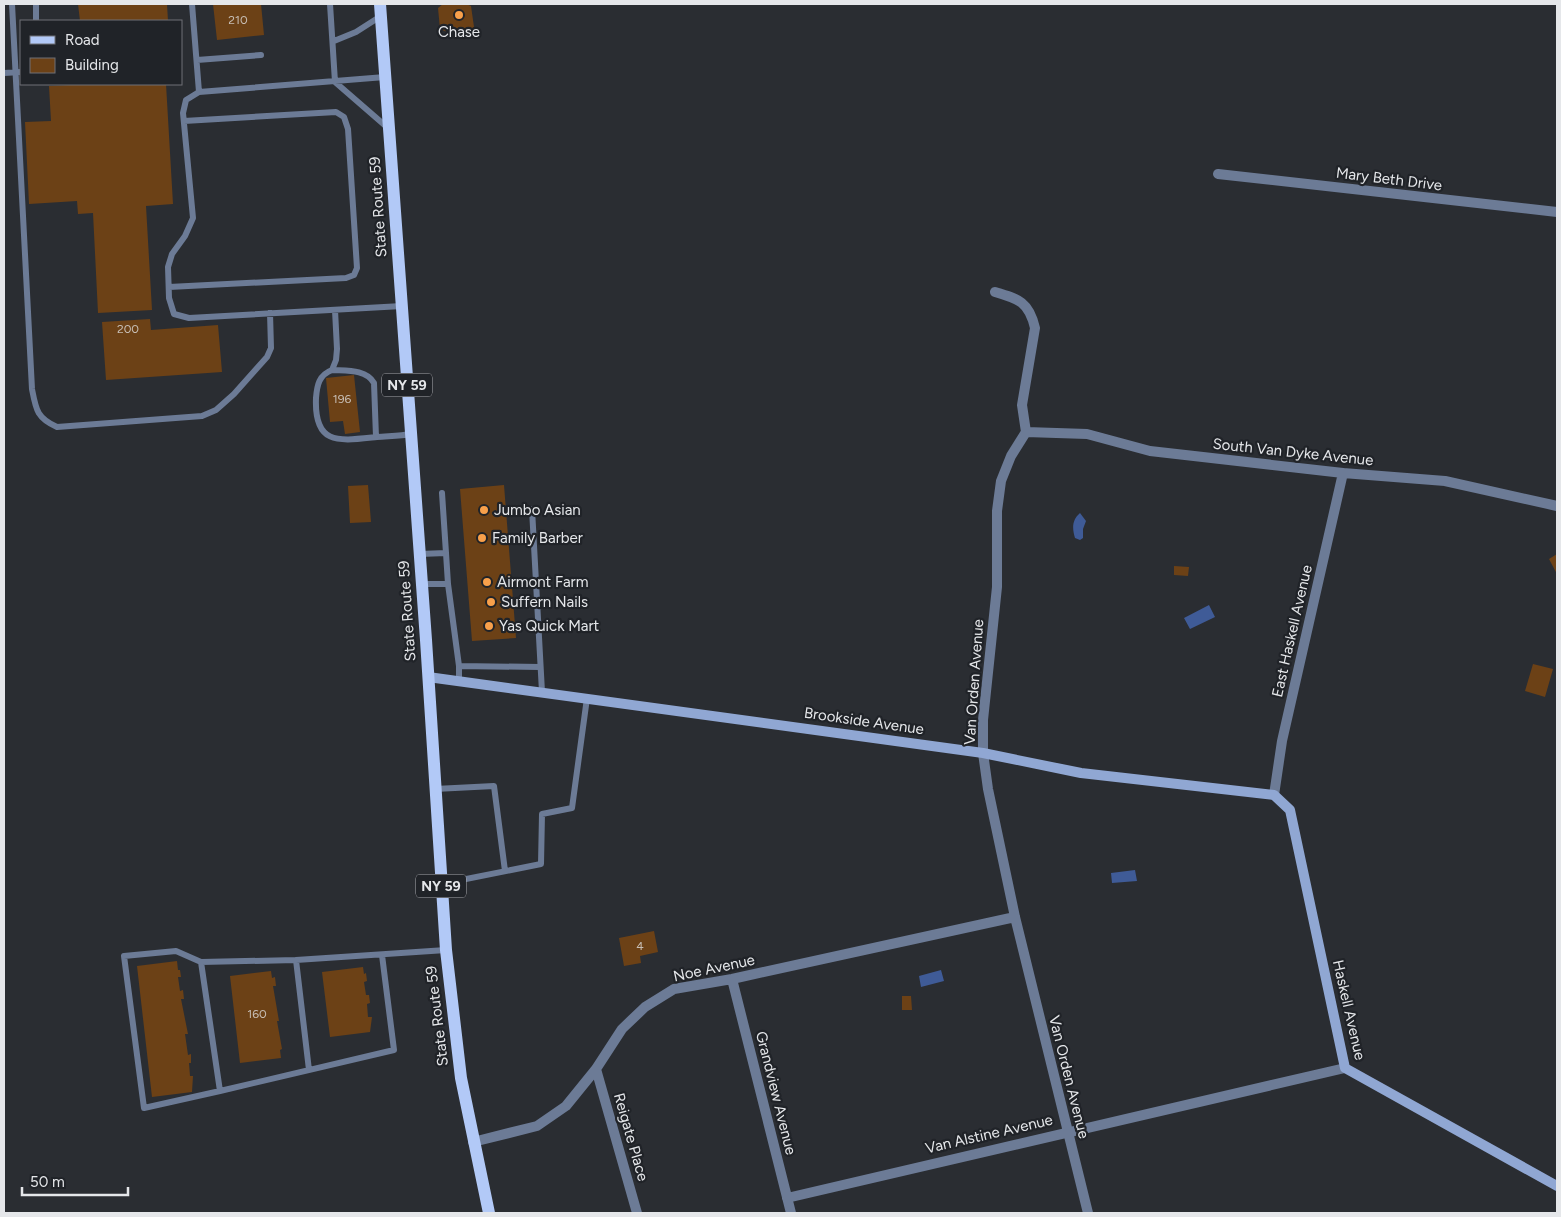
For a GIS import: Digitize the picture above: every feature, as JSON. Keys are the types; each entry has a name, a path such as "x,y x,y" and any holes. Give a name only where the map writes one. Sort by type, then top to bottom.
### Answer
{"main road":[{"name":"State Route 59","path":"380,10 420,554 446,950 456,1039 473,1142 489,1213"}],"street":[{"name":"Mary Beth Drive","path":"1218,174 1557,212"},
{"path":"995,292 1016,298 1024,303 1035,328 1022,405 1026,432"},
{"name":"South Van Dyke Avenue","path":"1026,432 1087,434 1150,451 1343,474 1445,481 1557,506"},
{"name":"Van Orden Avenue","path":"1026,432 1011,456 1001,481 998,511 997,587 984,720 983,753 988,789 1015,917 1066,1131 1088,1213"},
{"name":"East Haskell Avenue","path":"1274,795 1282,741 1343,474"},
{"name":"Brookside Avenue","path":"428,677 983,753 1081,773 1274,795"},
{"name":"Haskell Avenue","path":"1274,795 1290,810 1345,1068 1557,1186"},
{"name":"Noe Avenue","path":"473,1142 537,1126 566,1106 596,1069 622,1029 646,1007 674,989 732,980 1015,917"},
{"name":"Grandview Avenue","path":"732,980 791,1213"},
{"name":"Van Alstine Avenue","path":"787,1198 1066,1131 1345,1068"},
{"name":"Reigate Place","path":"596,1069 637,1213"}],"lane":[{"path":"12,4 12,28 18,72 32,390 36,409 44,421 57,427 202,416 216,410 234,394 266,357 271,348 270,313"},
{"path":"36,4 36,20"},
{"path":"192,4 199,92"},
{"path":"330,4 334,41 335,82 389,130"},
{"path":"334,41 356,32 380,10"},
{"path":"12,28 20,28"},
{"path":"197,60 261,55"},
{"path":"4,73 18,72"},
{"path":"385,77 199,92 186,100 184,121 193,218 185,236 172,254 168,267 169,287 174,314 189,318 402,306"},
{"path":"169,287 346,278 354,275 357,268 348,129 344,117 336,112 184,121"},
{"path":"332,370 336,360 337,349 335,310"},
{"path":"376,437 374,383 371,377 362,373 332,370 325,373 317,386 318,426 328,436 339,441 411,434"},
{"path":"442,493 448,584 459,666 459,681"},
{"path":"532,509 542,692"},
{"path":"420,554 446,553"},
{"path":"422,584 448,584"},
{"path":"459,666 540,667"},
{"path":"441,884 541,864 542,814 572,808 586,698"},
{"path":"435,789 494,786 505,871"},
{"path":"382,955 394,1050 144,1108 124,956 176,951 201,962 296,960 446,950"},
{"path":"296,960 308,1070"},
{"path":"201,962 220,1091"}],"water":[{"path":"1080,513 1086,521 1083,529 1083,538 1080,540 1075,538 1073,528 1075,518"},
{"path":"1209,605 1215,617 1190,629 1184,618"},
{"path":"1135,870 1137,881 1112,883 1111,873"},
{"path":"941,970 944,981 921,987 919,976"}],"building":[{"path":"78,4 167,4 168,20 80,20"},
{"path":"213,4 261,4 264,35 217,40"},
{"path":"443,4 466,4 471,6 474,27 459,37 440,29 438,8"},
{"path":"166,85 173,204 146,206 152,310 98,313 93,213 78,214 77,201 29,204 25,122 51,121 49,86"},
{"path":"150,319 151,330 218,325 222,372 106,380 102,322"},
{"path":"354,375 360,432 345,434 343,421 330,422 326,378"},
{"path":"368,485 371,522 350,523 348,486"},
{"path":"504,485 516,638 472,641 460,489"},
{"path":"1557,554 1557,574 1549,559"},
{"path":"1174,566 1189,567 1188,576 1174,575"},
{"path":"1533,664 1553,669 1545,697 1525,691"},
{"path":"654,931 658,952 640,956 641,963 624,966 619,938"},
{"path":"177,961 181,977 178,977 180,991 183,990 184,999 181,999 188,1034 185,1034 188,1055 191,1054 191,1063 189,1063 190,1076 193,1076 192,1092 152,1097 137,966"},
{"path":"363,967 367,981 364,982 366,995 369,995 370,1003 367,1004 368,1017 372,1017 370,1032 330,1037 322,972"},
{"path":"271,971 272,978 275,977 276,986 273,986 279,1021 277,1021 282,1049 280,1050 281,1058 240,1063 230,976"},
{"path":"902,996 911,996 912,1010 902,1010"}],"place":[{"name":"Chase","path":"459,15"},
{"name":"Jumbo Asian","path":"484,510"},
{"name":"Family Barber","path":"482,538"},
{"name":"Airmont Farm","path":"487,582"},
{"name":"Suffern Nails","path":"491,602"},
{"name":"Yas Quick Mart","path":"489,626"}]}
